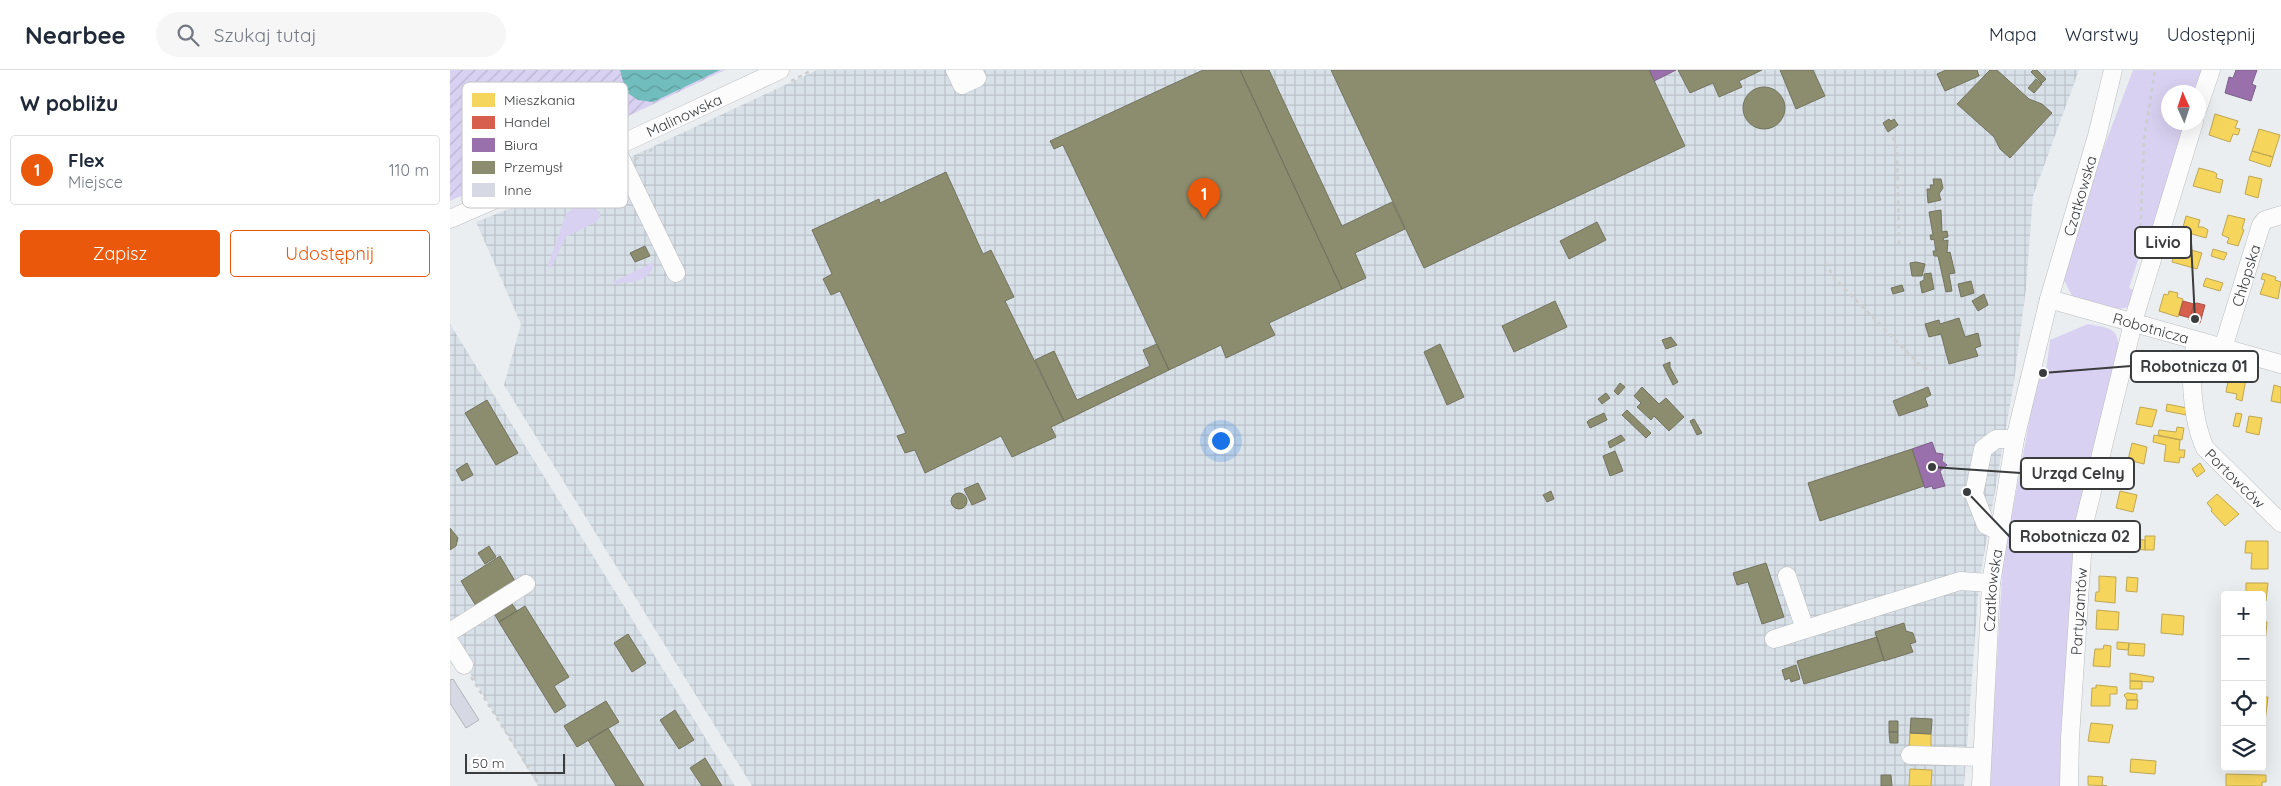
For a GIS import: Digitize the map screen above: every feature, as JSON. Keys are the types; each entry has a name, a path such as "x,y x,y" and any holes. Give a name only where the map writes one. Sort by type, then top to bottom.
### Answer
{"street":[{"name":"Malinowska","path":"628,141 780,70"},
{"path":"954,70 962,85 977,78 973,70"},
{"name":"Czatkowska","path":"1981,786 1991,583 1998,531 2016,439 2049,299 2097,136 2113,70"},
{"name":"Czatkowska","path":"2097,136 2126,70"},
{"path":"2206,85 2211,70"},
{"name":"Partyzantów","path":"2069,786 2070,738 2084,524 2133,324 2192,130"},
{"path":"628,174 676,273"},
{"name":"Malinowska","path":"450,219 475,208"},
{"name":"Chłopska","path":"2223,348 2261,225 2265,220 2281,215"},
{"name":"Robotnicza","path":"2049,299 2281,364"},
{"name":"Portowców","path":"2197,341 2192,355 2198,433 2205,448 2281,523"},
{"path":"1998,531 1986,525 1974,494 1983,449 1996,439 2016,439"},
{"path":"1787,576 1805,629"},
{"path":"1774,639 1960,580 1991,583"},
{"path":"450,632 526,584"},
{"path":"450,643 464,665"},
{"path":"1910,755 1981,757"}],"path":[{"path":"2153,260 2140,244 2140,212 2144,139 2155,70"},
{"path":"1893,137 1897,150 1899,246"},
{"path":"1825,263 1842,285 1922,367 1931,372"},
{"path":"464,665 540,786"}],"shaded area":[{"path":"450,70 725,70 628,116 628,82 462,82 462,195 450,201"},
{"path":"817,70 2079,70 2033,196 2026,288 2014,382 1979,583 1964,786 752,786 504,385 521,324 476,222 511,208 628,208 628,158"},
{"path":"2133,70 2203,70 2198,85 2161,85 2161,130 2185,130 2146,258 2139,257 2129,288 2134,290 2129,307 2119,309 2072,296 2062,280 2090,184"},
{"path":"574,208 594,208 600,212 600,217 596,222 566,237 551,268 548,267 549,262 566,214"},
{"path":"654,262 649,274 644,278 633,282 614,284 613,282"},
{"path":"450,324 735,786 538,786 450,640"},
{"path":"2088,324 2111,330 2115,333 2118,342 2122,343 2068,654 2060,786 1989,786 2003,562 2037,380 2045,378 2050,340"}],"water":[{"path":"620,70 720,70 653,102 638,100 628,93 628,82 623,82"}],"building: Mieszkania":[{"path":"2215,114 2238,121 2235,128 2240,129 2238,135 2233,134 2230,142 2209,135"},
{"path":"2259,129 2280,135 2273,157 2252,151"},
{"path":"2252,151 2273,157 2270,167 2249,160"},
{"path":"2199,168 2214,172 2217,174 2216,178 2223,180 2220,193 2193,186"},
{"path":"2249,176 2262,179 2258,198 2245,194"},
{"path":"2228,215 2245,219 2242,229 2244,230 2238,246 2227,243 2229,238 2222,235"},
{"path":"2186,216 2200,220 2198,227 2208,230 2206,238 2182,231"},
{"path":"2177,246 2202,253 2197,269 2172,262"},
{"path":"2213,249 2227,253 2224,260 2211,256"},
{"path":"2263,273 2276,277 2275,280 2281,282 2278,299 2260,294 2265,280 2261,279"},
{"path":"2206,278 2223,283 2220,291 2203,286"},
{"path":"2169,291 2178,293 2177,297 2183,299 2178,317 2159,311 2164,294 2168,295"},
{"path":"2229,376 2246,379 2242,401 2236,399 2237,394 2226,392"},
{"path":"2274,385 2281,387 2281,403 2271,401"},
{"path":"2167,404 2187,408 2186,415 2166,411"},
{"path":"2140,407 2157,410 2152,427 2136,424"},
{"path":"2236,413 2242,414 2239,427 2233,426"},
{"path":"2249,416 2262,418 2259,435 2246,432"},
{"path":"2177,427 2184,428 2182,440 2158,435 2159,430 2176,432"},
{"path":"2154,435 2180,440 2179,450 2185,450 2184,458 2180,457 2179,463 2164,461 2166,445 2153,442"},
{"path":"2132,443 2147,447 2144,464 2128,460"},
{"path":"2200,463 2205,471 2197,477 2192,469"},
{"path":"2120,491 2137,495 2133,512 2116,508"},
{"path":"2217,494 2239,514 2225,526 2211,511 2212,509 2207,503"},
{"path":"2145,536 2155,536 2154,550 2145,550"},
{"path":"2120,538 2145,540 2145,550 2133,549 2133,544 2120,543"},
{"path":"2246,541 2268,541 2268,569 2251,569 2252,553 2245,553"},
{"path":"2099,576 2116,577 2115,603 2095,601 2096,592 2099,592"},
{"path":"2127,577 2138,578 2137,592 2126,591"},
{"path":"2246,583 2268,583 2266,601 2266,591 2246,591"},
{"path":"2097,610 2119,612 2118,630 2096,629"},
{"path":"2162,614 2184,616 2183,635 2161,633"},
{"path":"2117,642 2129,643 2128,650 2117,649"},
{"path":"2129,643 2145,644 2144,656 2128,655"},
{"path":"2104,645 2111,646 2110,667 2093,666 2095,649 2103,649"},
{"path":"2130,673 2154,677 2153,682 2130,681"},
{"path":"2130,681 2142,681 2142,689 2130,689"},
{"path":"2096,685 2117,687 2117,694 2110,694 2110,706 2091,706 2092,688 2096,688"},
{"path":"2127,693 2137,694 2137,700 2127,700 2124,695"},
{"path":"2266,697 2268,697 2266,714"},
{"path":"2127,700 2138,700 2137,709 2126,709"},
{"path":"2091,723 2113,725 2109,743 2088,741"},
{"path":"1910,733 1931,734 1931,749 1909,748"},
{"path":"2131,759 2156,761 2155,774 2130,772"},
{"path":"1910,769 1932,770 1931,786 1909,786"},
{"path":"2226,774 2266,775 2266,782 2262,782 2262,786 2226,786"},
{"path":"2088,776 2103,777 2102,785 2107,786 2088,785"}],"building: Handel":[{"path":"2183,301 2194,304 2190,318 2179,315"},
{"path":"2194,304 2205,305 2200,323 2189,320"}],"building: Biura":[{"path":"1649,70 1676,70 1654,81"},
{"path":"2236,70 2257,70 2252,84 2256,86 2251,101 2225,93 2229,77 2233,78"},
{"path":"1932,442 1936,453 1943,454 1942,461 1947,465 1940,471 1945,486 1933,489 1932,486 1925,488 1912,449"}],"building: Przemysł":[{"path":"1203,70 1240,70 1342,289 1269,323 1275,335 1226,358 1221,345 1169,370 1063,145 1054,149 1050,141"},
{"path":"1240,70 1269,70 1342,226 1392,202 1405,229 1355,253 1366,278 1342,289"},
{"path":"1331,70 1649,70 1685,146 1424,268"},
{"path":"1678,70 1762,70 1739,81 1742,87 1719,97 1713,83 1690,93"},
{"path":"1780,70 1813,70 1825,96 1796,109"},
{"path":"1946,70 1977,70 1979,76 1945,91 1937,74"},
{"path":"1990,70 1997,70 2029,99 2042,104 2052,113 2010,158 2000,149 1994,137 1957,104"},
{"path":"2037,70 2046,79 2042,83 2031,72"},
{"path":"2036,79 2042,84 2034,93 2028,88"},
{"path":"1760,87 1768,87 1779,93 1785,108 1779,123 1768,129 1760,129 1749,123 1743,112 1743,104 1749,93"},
{"path":"1889,119 1891,121 1894,119 1898,125 1888,132 1883,123"},
{"path":"946,172 983,254 991,250 1014,297 1005,301 1064,421 1051,427 1056,437 1012,457 1001,436 925,473 915,450 905,453 897,436 906,433 840,291 831,295 823,279 832,274 812,230 879,199 880,203"},
{"path":"1933,179 1941,179 1943,188 1939,194 1941,200 1928,203 1927,189 1931,189 1930,185 1934,185"},
{"path":"1941,210 1942,232 1947,231 1948,237 1943,238 1944,241 1948,240 1947,253 1950,252 1955,273 1949,274 1952,291 1946,292 1938,256 1934,256 1933,251 1936,251 1934,239 1931,240 1930,235 1933,235 1929,212"},
{"path":"1597,222 1606,240 1569,259 1560,241"},
{"path":"645,246 650,256 635,262 630,253"},
{"path":"1910,263 1925,264 1922,276 1912,276"},
{"path":"1931,273 1934,289 1922,293 1920,282 1924,280 1924,274"},
{"path":"1971,281 1974,293 1961,297 1958,284"},
{"path":"1902,285 1904,291 1893,294 1891,288"},
{"path":"1984,294 1988,305 1978,311 1972,301"},
{"path":"1555,301 1567,327 1514,352 1502,326"},
{"path":"1959,318 1965,337 1978,333 1981,346 1975,348 1978,356 1949,364 1941,334 1929,337 1925,324 1939,320 1940,324"},
{"path":"1671,337 1677,345 1666,349 1662,340"},
{"path":"1157,344 1169,370 1064,421 1035,360 1054,351 1077,400 1150,366 1143,350"},
{"path":"1440,344 1464,397 1447,405 1424,352"},
{"path":"1670,362 1670,367 1678,382 1673,385 1663,365"},
{"path":"1620,383 1625,387 1618,395 1614,391"},
{"path":"1642,387 1659,404 1666,398 1684,417 1669,431 1654,416 1651,420 1637,407 1641,403 1634,396"},
{"path":"1928,387 1931,395 1925,398 1928,406 1899,416 1893,401"},
{"path":"1606,393 1610,398 1602,404 1598,399"},
{"path":"487,400 518,453 496,465 465,413"},
{"path":"1627,410 1651,433 1646,438 1622,415"},
{"path":"1604,413 1607,420 1590,428 1587,422"},
{"path":"1694,419 1702,433 1697,435 1690,421"},
{"path":"1621,435 1625,440 1610,448 1608,442"},
{"path":"1912,449 1924,486 1820,521 1808,483"},
{"path":"1615,451 1623,471 1610,476 1603,456"},
{"path":"467,463 473,475 462,481 456,470"},
{"path":"978,483 986,499 972,505 964,489"},
{"path":"1551,491 1554,499 1547,502 1543,495"},
{"path":"956,493 962,493 967,498 965,507 956,509 951,504 951,498"},
{"path":"450,528 458,538 456,546 450,550"},
{"path":"489,546 496,557 485,564 478,553"},
{"path":"500,556 515,581 476,606 461,581"},
{"path":"1766,563 1784,617 1762,624 1748,582 1737,585 1733,573"},
{"path":"512,604 517,611 499,622 495,615"},
{"path":"525,606 569,677 554,686 566,706 555,713 499,622"},
{"path":"1904,623 1906,631 1913,633 1916,642 1910,644 1913,652 1884,661 1875,632"},
{"path":"628,634 646,663 632,672 614,643"},
{"path":"1877,637 1884,660 1804,684 1797,661"},
{"path":"1796,665 1800,679 1791,682 1790,678 1785,680 1782,670"},
{"path":"606,701 619,722 577,747 564,726"},
{"path":"675,710 694,740 679,749 660,720"},
{"path":"1911,718 1932,719 1931,734 1910,733"},
{"path":"1889,721 1898,721 1898,732 1889,732"},
{"path":"608,728 644,786 616,786 588,740"},
{"path":"1889,732 1898,732 1898,743 1890,743"},
{"path":"705,758 722,786 702,786 690,768"},
{"path":"1881,775 1891,775 1892,786 1881,786"}],"building: Inne":[{"path":"453,679 479,720 466,728 450,703 450,680"}],"place":[{"name":"Flex","path":"1204,219"},
{"name":"Livio","path":"2195,319"},
{"name":"Robotnicza 01","path":"2043,373"},
{"name":"Urząd Celny","path":"1932,467"},
{"name":"Robotnicza 02","path":"1967,492"}]}
